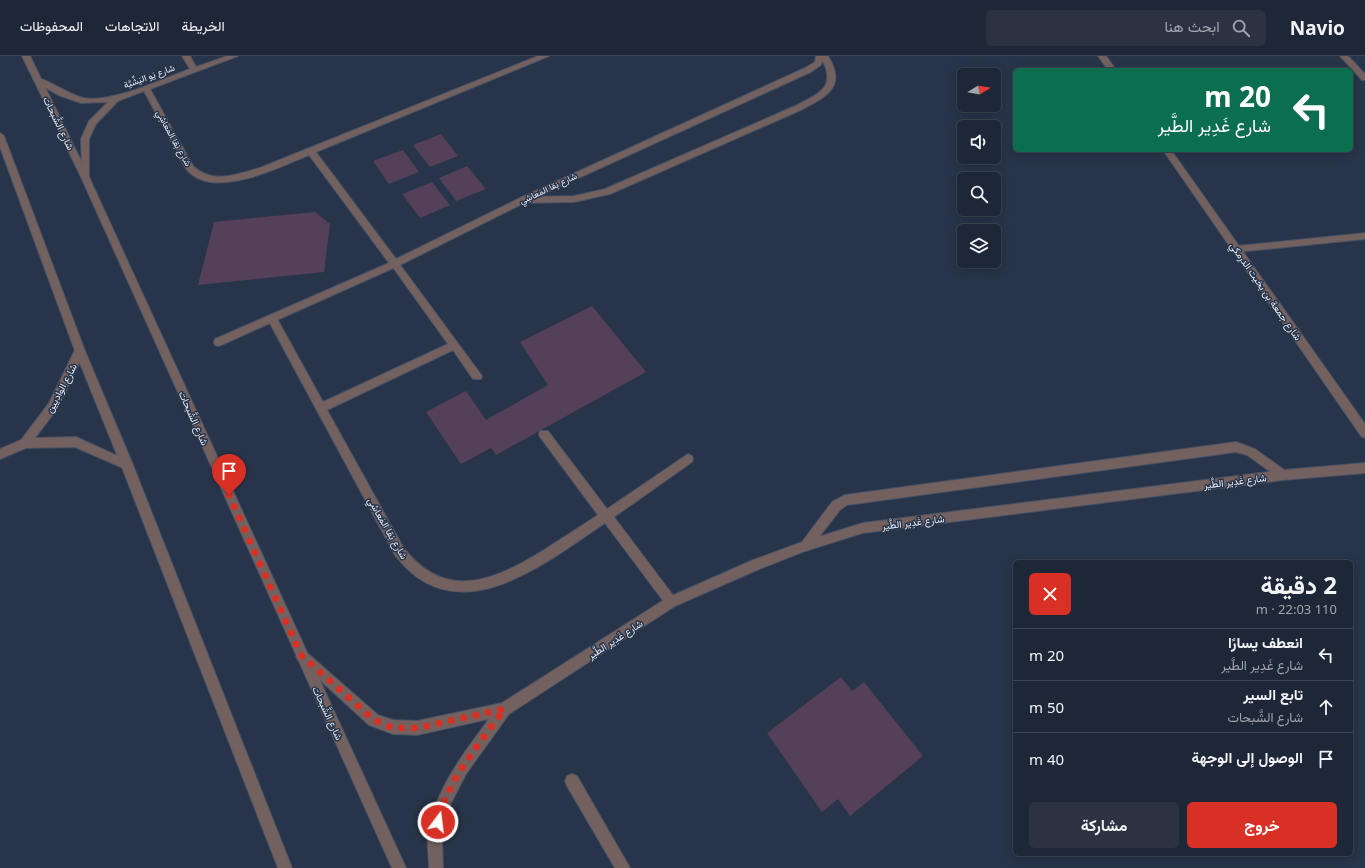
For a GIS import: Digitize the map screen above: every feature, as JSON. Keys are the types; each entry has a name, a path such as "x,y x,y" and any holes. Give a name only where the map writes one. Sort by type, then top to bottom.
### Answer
{"street":[{"name":"شارع الشَّبحات","path":"26,56 85,177 399,868"},
{"path":"186,56 194,70"},
{"name":"شارع يَو اليَشِّيَّة","path":"37,79 61,93 84,101 115,99 234,56"},
{"name":"شارع نِقا المَعاشِي","path":"146,88 190,168 196,175 207,179 221,180 236,178 310,150 545,56"},
{"name":"شارع نِقا المَعاشِي","path":"219,342 395,264 523,200 808,70 818,63 820,56"},
{"path":"523,200 574,199 607,192 798,108 818,98 830,88 834,77 831,66 824,56"},
{"path":"1102,56 1111,68"},
{"path":"1344,56 1365,78"},
{"name":"شارع يَو اليَشِّيَّة","path":"85,177 86,139 92,123 115,99"},
{"path":"0,136 80,351 127,465 285,868"},
{"path":"310,150 477,376"},
{"name":"شارع جمعة بن بخيت الدرمكي","path":"1168,152 1365,432"},
{"path":"1237,249 1365,236"},
{"name":"شارع نِقا المَعاشِي","path":"272,318 398,551 412,567 430,579 453,586 478,586 502,580 524,568 607,516 688,459"},
{"path":"321,408 454,345"},
{"name":"شارع الوادِيين","path":"25,443 53,406 80,351"},
{"path":"544,434 671,602"},
{"name":"شارع الوادِيين","path":"0,454 25,443 76,442 127,465"},
{"path":"804,546 836,506 845,500 1236,447 1251,452 1283,475"},
{"name":"شارع غَدِير الطَّير","path":"301,655 374,720 393,728 417,728 504,709 671,602 753,566 804,546 863,528 1283,475 1365,468"},
{"name":"شارع غَدِير الطَّير","path":"436,868 435,837 442,806 453,783 504,709"},
{"path":"572,781 623,868"}],"building":[{"path":"441,134 458,156 430,167 413,145"},
{"path":"403,150 419,172 389,184 373,161"},
{"path":"467,166 486,189 456,201 439,178"},
{"path":"432,182 450,205 420,218 402,194"},
{"path":"315,212 330,224 324,272 198,285 214,222"},
{"path":"592,306 646,372 496,455 491,448 461,464 426,412 466,391 486,420 548,385 520,342"},
{"path":"841,677 852,691 864,682 923,756 850,816 838,799 822,812 767,733"}],"route":[{"path":"229,495 301,655 374,720 393,728 417,728 504,709 453,783 442,806 438,822"}]}
